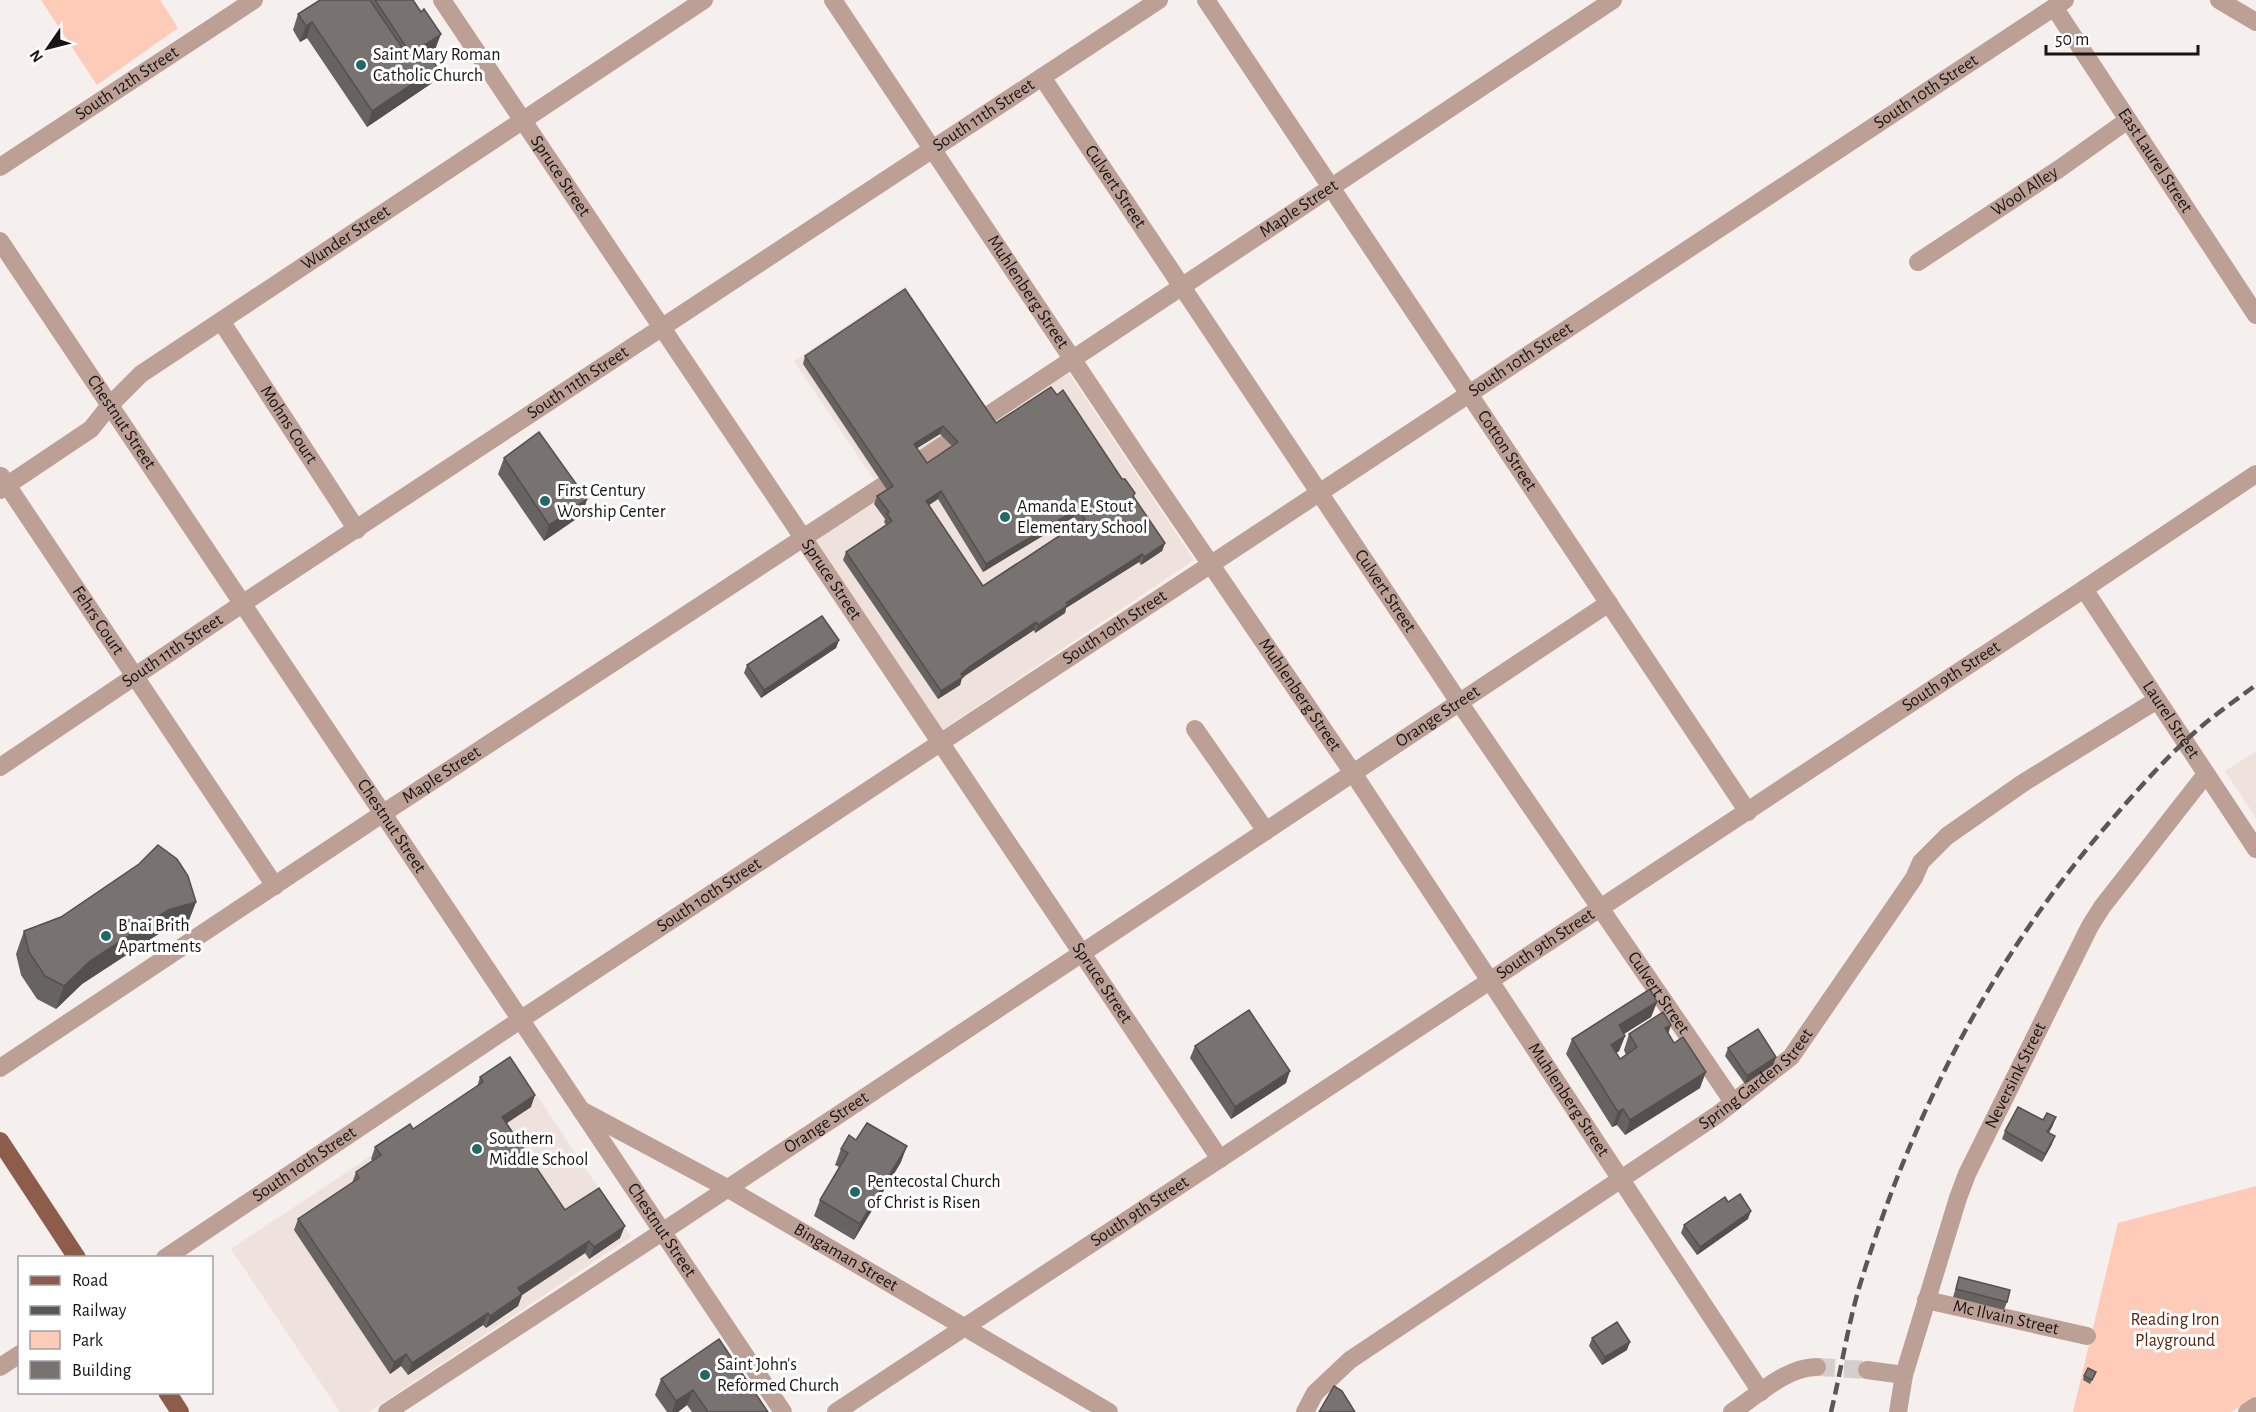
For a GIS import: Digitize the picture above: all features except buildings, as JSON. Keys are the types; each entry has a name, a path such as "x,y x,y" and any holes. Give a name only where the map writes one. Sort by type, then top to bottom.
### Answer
{"main road":[{"path":"0,1142 76,1256"},
{"path":"168,1394 180,1412"}],"street":[{"name":"South 12th Street","path":"0,167 254,0"},
{"name":"Spruce Street","path":"442,0 1220,1159"},
{"name":"Wunder Street","path":"2,483 91,429 110,405 141,374 704,0"},
{"name":"Muhlenberg Street","path":"833,0 1353,773 1761,1392"},
{"name":"South 11th Street","path":"0,767 242,604 1159,0"},
{"name":"Cotton Street","path":"1206,0 1748,812"},
{"name":"Maple Street","path":"984,418 1613,0"},
{"path":"2219,0 2256,22"},
{"name":"East Laurel Street","path":"2060,3 2128,120 2256,315"},
{"name":"South 10th Street","path":"166,1256 2060,3"},
{"name":"Culvert Street","path":"1042,77 1459,702 1733,1102"},
{"name":"Wool Alley","path":"1918,262 2059,169 2128,120"},
{"name":"Chestnut Street","path":"0,241 783,1412"},
{"name":"Mohns Court","path":"221,321 357,530"},
{"path":"918,462 948,442"},
{"name":"South 9th Street","path":"836,1412 1748,812 2256,474"},
{"name":"Fehrs Court","path":"2,483 135,676 275,886"},
{"name":"Maple Street","path":"0,1068 884,485"},
{"name":"Laurel Street","path":"2084,589 2256,849"},
{"name":"Orange Street","path":"387,1412 1609,603"},
{"name":"Spring Garden Street","path":"1305,1412 1315,1393 1350,1360 1622,1179 1733,1102 1791,1058 1914,878 1921,862 1940,843 2023,783 2157,700"},
{"path":"1195,729 1266,831"},
{"name":"Neversink Street","path":"1898,1412 1904,1375 1967,1174 2090,926 2102,907 2206,774"},
{"name":"Bingaman Street","path":"579,1110 727,1188 1109,1412"},
{"name":"Mc Ilvain Street","path":"1926,1300 2087,1336"},
{"path":"0,1367 18,1355"},
{"path":"1732,1412 1803,1367 1817,1367"},
{"path":"1867,1370 1904,1375"},
{"path":"2247,1412 2256,1406"}],"shaded area":[{"name":"Amanda E. Stout Elementary School","path":"905,286 995,421 1068,372 1194,560 936,734 807,543 882,492 794,361"},
{"path":"2256,751 2256,818 2225,771"},
{"name":"Southern Middle School","path":"514,1061 631,1237 369,1412 340,1412 231,1249"}],"green space":[{"path":"41,0 160,0 178,28 97,85"},
{"name":"Reading Iron Playground","path":"2256,1186 2256,1396 2231,1412 2073,1412 2118,1223"}],"tunnel":[{"path":"1817,1367 1867,1370"}],"railway":[{"path":"1831,1412 1855,1303 1880,1223 1931,1098 1994,981 2070,870 2133,795 2195,732 2256,685"}],"place":[{"name":"Saint Mary Roman Catholic Church","path":"361,65"},
{"name":"First Century Worship Center","path":"545,501"},
{"name":"Amanda E. Stout Elementary School","path":"1005,517"},
{"name":"B'nai Brith Apartments","path":"106,936"},
{"name":"Southern Middle School","path":"477,1149"},
{"name":"Pentecostal Church of Christ is Risen","path":"855,1192"},
{"name":"Saint John's Reformed Church","path":"705,1375"}]}
